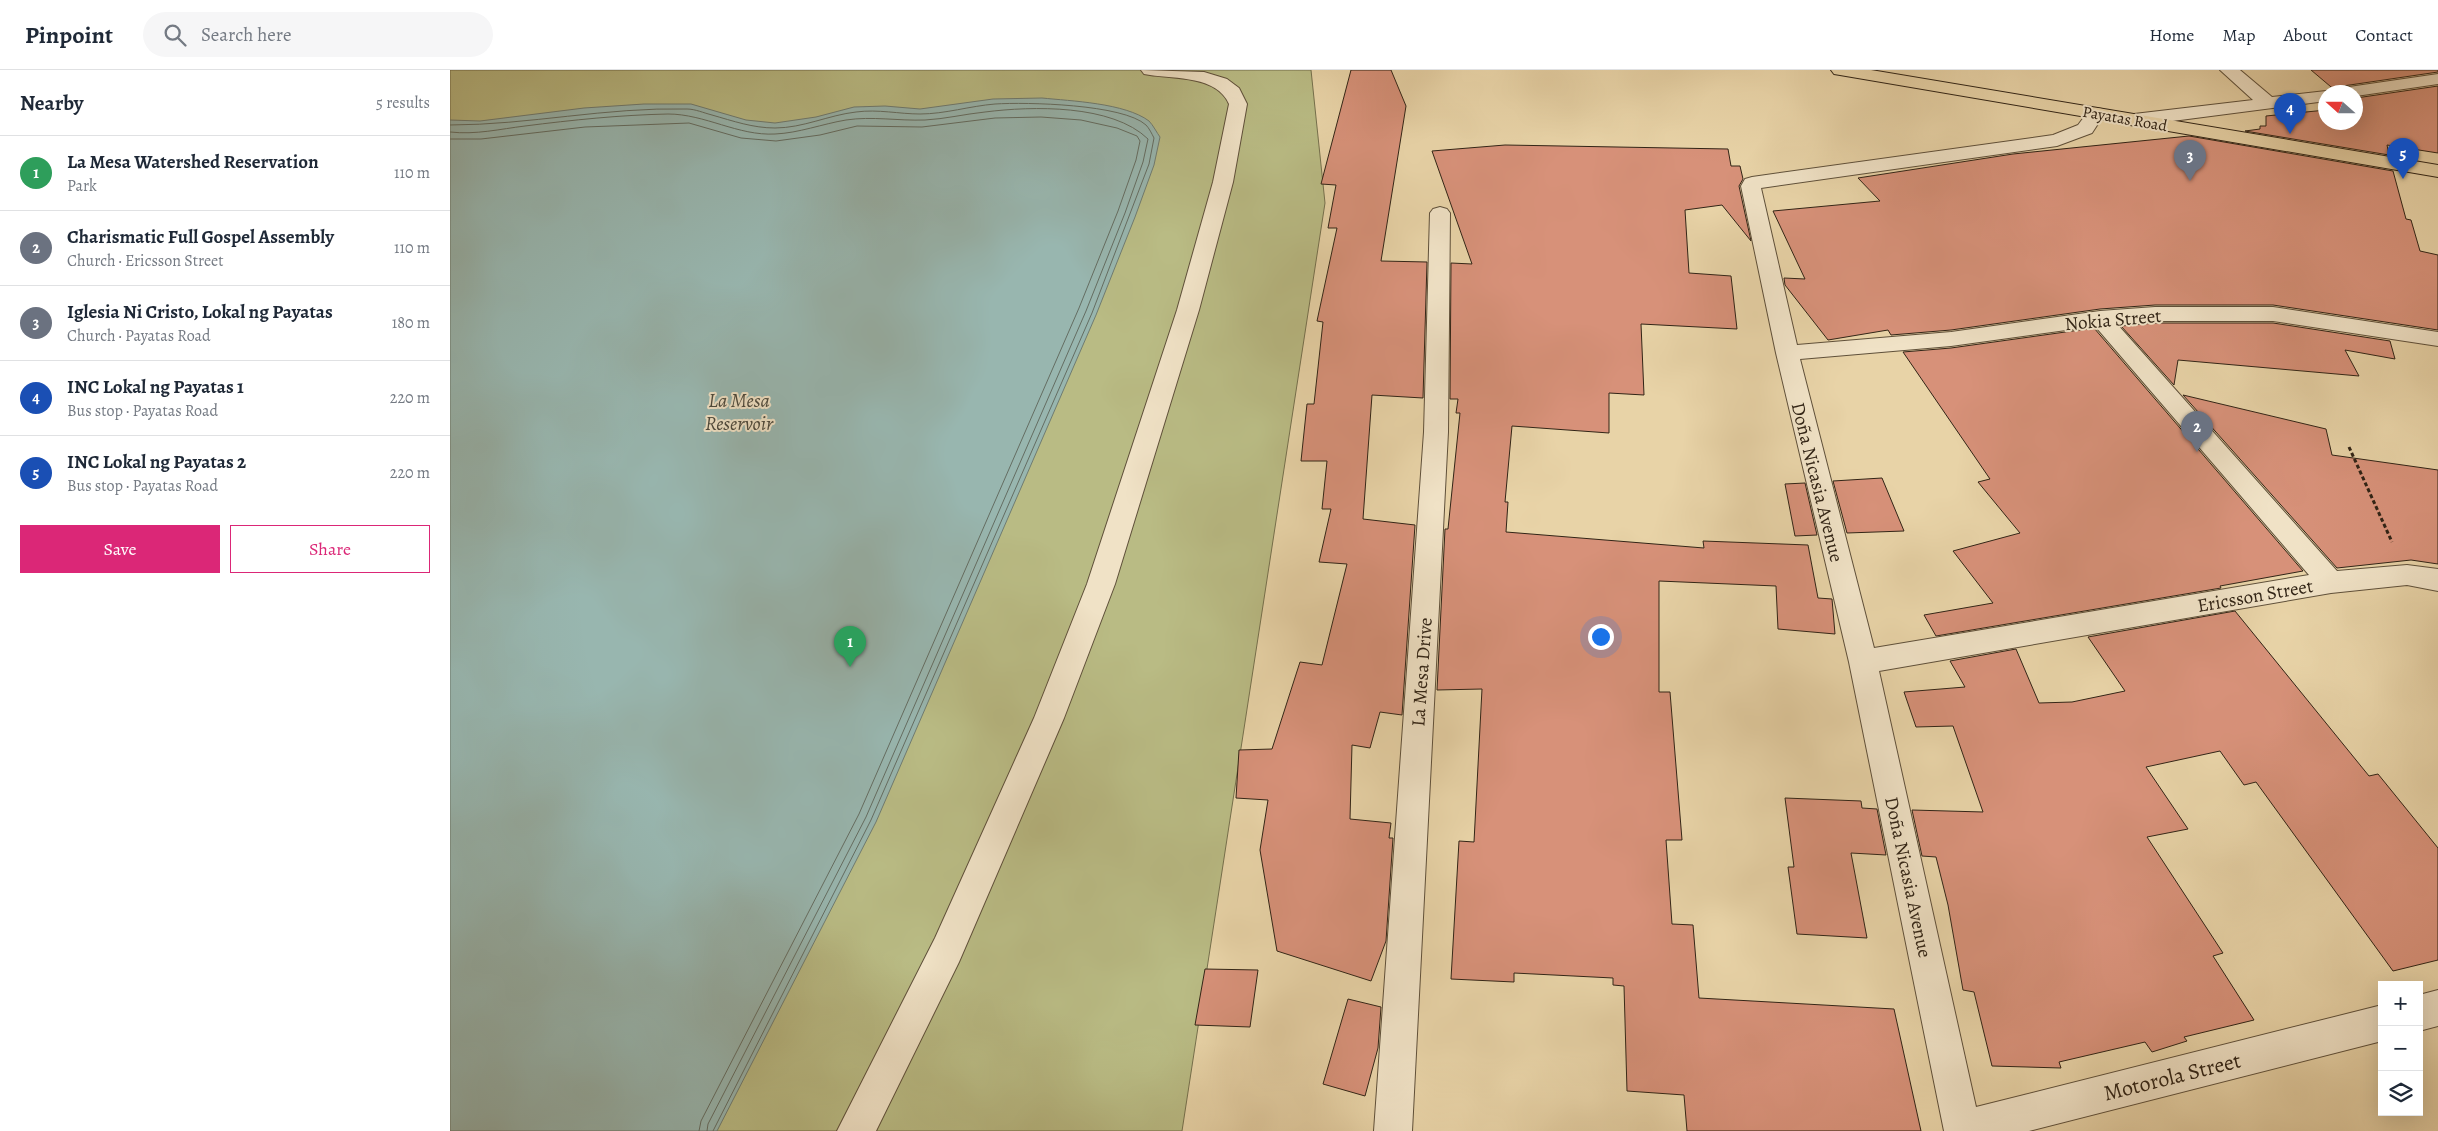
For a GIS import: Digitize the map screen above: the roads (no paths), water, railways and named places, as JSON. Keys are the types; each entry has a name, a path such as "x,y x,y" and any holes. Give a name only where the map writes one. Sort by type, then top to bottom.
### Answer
{"main road":[{"name":"Payatas Road","path":"1840,70 1888,74 2134,120 2438,171"}],"street":[{"path":"856,1131 947,950 1049,718 1101,584 1188,310 1223,182 1238,104 1233,92 1221,83 1204,77 1150,70"},
{"path":"2229,70 2269,104"},
{"path":"2363,90 2438,79"},
{"path":"2134,120 2318,97"},
{"name":"Doña Nicasia Avenue","path":"1963,1130 1863,662 1787,354 1752,183 2057,140 2085,129 2096,112"},
{"name":"La Mesa Drive","path":"1393,1131 1436,432 1440,214"},
{"name":"Nokia Street","path":"1787,354 1952,339 2100,318 2155,314 2273,314 2438,339"},
{"name":"Ericsson Street","path":"2100,318 2331,582"},
{"path":"2331,582 2407,575 2438,580"},
{"name":"Ericsson Street","path":"1863,662 2331,582"},
{"path":"2423,1013 2438,1008"},
{"name":"Motorola Street","path":"1963,1130 2378,1024"}],"water":[{"name":"La Mesa Reservoir","path":"1042,98 1112,107 1139,115 1149,121 1160,137 1154,165 1096,315 876,822 717,1131 450,1131 450,120 480,121 584,108 644,104 691,104 746,120 775,123 816,117 854,107 885,106 920,109 993,99"}],"place":[{"name":"INC Lokal ng Payatas 1","path":"2290,134"},
{"name":"INC Lokal ng Payatas 2","path":"2403,179"},
{"name":"Iglesia Ni Cristo, Lokal ng Payatas","path":"2190,181"},
{"name":"Charismatic Full Gospel Assembly","path":"2197,452"},
{"name":"La Mesa Watershed Reservation","path":"850,667"}]}
